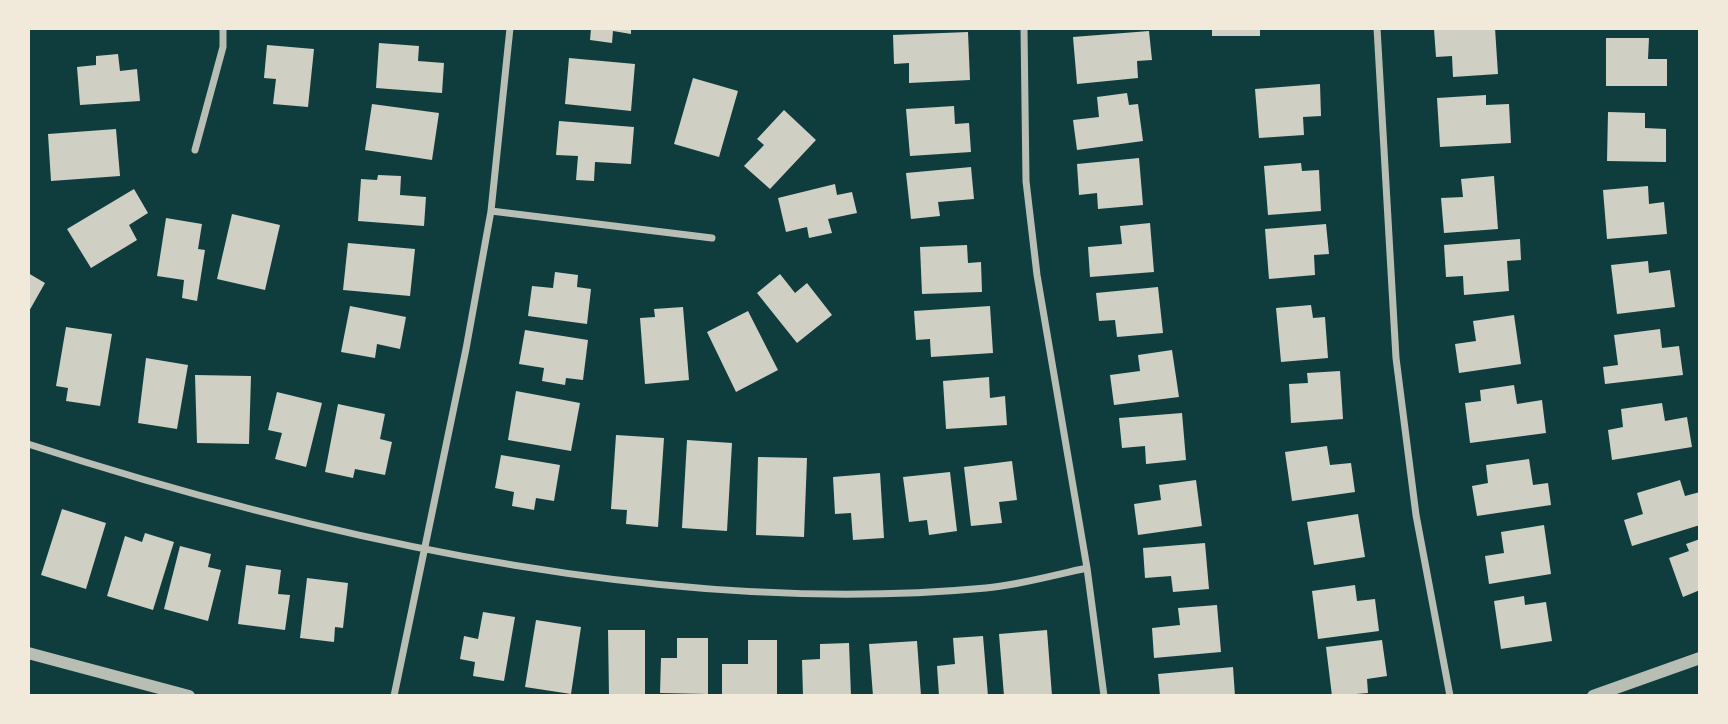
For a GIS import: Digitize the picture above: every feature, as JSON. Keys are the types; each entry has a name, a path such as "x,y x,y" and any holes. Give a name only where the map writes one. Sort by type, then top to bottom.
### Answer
{"street":[{"path":"195,150 223,47 223,28"},
{"path":"394,696 466,349 491,211 510,28"},
{"path":"1024,28 1026,181 1037,275 1087,568 1104,696"},
{"path":"1377,28 1396,358 1416,515 1450,696"},
{"path":"491,211 712,238"},
{"path":"28,444 253,511 423,547 555,571 812,595 988,588 1087,568"},
{"path":"28,653 189,696"},
{"path":"1593,696 1700,658"}],"building":[{"path":"591,28 631,28 631,34 613,31 612,43 590,40"},
{"path":"1212,28 1260,28 1260,36 1212,36"},
{"path":"1495,28 1498,74 1453,77 1452,56 1436,57 1434,29"},
{"path":"1149,31 1152,60 1137,61 1138,78 1077,84 1073,37"},
{"path":"968,32 970,80 909,83 909,63 894,64 893,35"},
{"path":"1606,38 1649,38 1648,59 1667,59 1667,86 1606,86"},
{"path":"379,43 419,46 418,61 444,63 442,93 376,88"},
{"path":"267,45 314,49 308,107 273,104 276,79 264,78"},
{"path":"118,54 120,71 137,69 140,101 80,105 77,67 96,65 96,56"},
{"path":"569,58 635,64 631,111 565,104"},
{"path":"693,78 738,91 719,157 674,144"},
{"path":"1320,84 1321,116 1303,117 1304,135 1259,138 1255,89"},
{"path":"1127,93 1129,105 1138,104 1143,141 1077,150 1073,120 1099,117 1097,97"},
{"path":"1486,95 1486,105 1509,104 1511,143 1440,147 1437,98"},
{"path":"372,104 439,113 432,160 365,150"},
{"path":"954,106 955,124 969,123 971,152 910,156 906,109"},
{"path":"784,110 816,140 770,189 744,166 764,145 757,139"},
{"path":"1608,112 1645,113 1645,128 1666,129 1666,162 1607,161"},
{"path":"559,121 634,127 631,164 595,162 594,181 576,180 578,156 556,155"},
{"path":"116,129 120,176 51,181 48,134"},
{"path":"1139,158 1143,205 1098,209 1097,193 1079,195 1077,164"},
{"path":"1301,163 1302,171 1319,170 1321,211 1268,215 1264,166"},
{"path":"971,167 974,199 938,202 940,216 911,219 906,173"},
{"path":"378,175 401,176 400,195 426,197 424,226 358,221 361,179 377,180"},
{"path":"1494,176 1498,229 1444,233 1441,198 1463,197 1461,179"},
{"path":"835,184 837,195 852,192 857,213 828,219 832,233 809,238 807,227 786,232 778,198"},
{"path":"1648,186 1649,204 1664,202 1667,234 1607,239 1603,190"},
{"path":"134,189 148,213 129,225 137,240 91,268 67,229"},
{"path":"232,214 280,225 265,290 217,279"},
{"path":"166,218 202,224 198,249 205,250 197,301 182,298 184,280 157,276"},
{"path":"1150,223 1154,272 1090,277 1088,247 1122,244 1120,226"},
{"path":"1326,224 1329,254 1314,255 1315,275 1269,279 1265,229"},
{"path":"1520,239 1521,260 1507,261 1509,291 1464,295 1463,276 1446,277 1444,245"},
{"path":"348,243 415,249 410,296 343,290"},
{"path":"967,245 968,263 981,262 982,292 922,294 920,247"},
{"path":"1648,261 1649,273 1670,270 1675,307 1617,314 1611,265"},
{"path":"555,272 578,275 577,287 591,289 587,324 528,316 532,286 553,288"},
{"path":"28,273 45,283 28,313"},
{"path":"780,274 795,293 807,283 832,315 797,343 757,293"},
{"path":"1158,287 1163,333 1117,337 1115,320 1099,321 1096,293"},
{"path":"1311,305 1313,318 1325,317 1328,358 1281,362 1276,308"},
{"path":"350,306 406,317 400,349 377,344 375,358 341,352"},
{"path":"990,306 993,353 931,357 930,339 916,340 914,311"},
{"path":"683,307 689,380 645,384 640,318 655,317 654,309"},
{"path":"748,311 778,370 736,392 707,332"},
{"path":"1514,315 1521,364 1459,373 1455,344 1476,341 1473,321"},
{"path":"66,327 112,334 100,406 66,401 68,388 56,386"},
{"path":"1660,329 1662,348 1679,346 1683,375 1605,384 1603,367 1618,365 1614,335"},
{"path":"525,330 588,340 583,380 566,378 565,385 542,381 544,368 519,364"},
{"path":"1172,350 1179,397 1114,405 1110,375 1140,371 1138,355"},
{"path":"146,358 188,365 177,429 138,423"},
{"path":"1340,371 1343,419 1291,423 1289,384 1308,383 1307,373"},
{"path":"195,375 251,376 249,444 197,443"},
{"path":"989,377 990,398 1005,396 1007,425 946,429 943,381"},
{"path":"1514,385 1517,404 1542,400 1546,433 1470,443 1465,403 1481,401 1480,390"},
{"path":"516,391 580,403 571,451 508,440"},
{"path":"277,392 322,403 306,467 275,459 282,433 268,430"},
{"path":"1662,403 1665,421 1687,417 1692,447 1612,460 1608,430 1623,427 1621,409"},
{"path":"338,404 385,414 380,439 392,442 385,475 355,469 353,478 325,472"},
{"path":"1182,413 1186,460 1146,464 1145,446 1122,448 1119,418"},
{"path":"616,435 664,438 658,527 626,524 627,510 611,509"},
{"path":"687,440 732,443 727,531 682,528"},
{"path":"1327,446 1330,465 1351,463 1355,492 1292,501 1285,452"},
{"path":"501,455 560,465 554,501 536,498 534,510 512,506 514,492 495,488"},
{"path":"758,457 807,458 804,537 756,535"},
{"path":"1529,459 1533,485 1548,483 1551,505 1477,516 1472,486 1488,483 1486,465"},
{"path":"1012,461 1017,500 999,502 1002,523 971,526 964,467"},
{"path":"950,472 957,531 929,535 927,520 909,522 903,477"},
{"path":"880,473 884,538 853,540 851,513 835,514 833,477"},
{"path":"1196,480 1202,526 1138,535 1134,504 1161,500 1159,485"},
{"path":"1680,480 1685,496 1700,492 1700,525 1632,546 1624,520 1643,514 1637,493"},
{"path":"62,509 106,523 86,589 41,575"},
{"path":"1358,514 1365,557 1314,565 1307,522"},
{"path":"1544,525 1551,574 1489,584 1485,556 1504,553 1501,532"},
{"path":"145,533 174,542 153,610 107,596 125,536 142,542"},
{"path":"1700,539 1700,590 1683,597 1669,558 1689,551 1686,544"},
{"path":"1205,543 1209,589 1173,592 1171,576 1145,578 1143,548"},
{"path":"180,546 211,554 208,567 221,570 208,621 164,609"},
{"path":"246,565 281,570 278,594 290,595 285,630 238,624"},
{"path":"307,578 348,583 343,628 335,627 334,642 300,638"},
{"path":"1355,585 1357,601 1375,599 1379,631 1318,639 1312,591"},
{"path":"1524,596 1525,605 1546,602 1552,641 1501,649 1494,601"},
{"path":"1217,605 1221,652 1154,658 1152,628 1180,625 1178,608"},
{"path":"483,612 515,617 504,681 473,676 475,662 460,659 464,636 478,639"},
{"path":"536,620 581,627 571,694 525,687"},
{"path":"608,630 645,630 645,696 609,696"},
{"path":"1047,630 1052,696 1004,696 999,634"},
{"path":"983,636 988,696 939,696 937,666 955,664 953,638"},
{"path":"677,638 708,638 708,694 660,693 661,658 677,658"},
{"path":"748,640 777,640 777,696 722,695 722,664 748,664"},
{"path":"1382,640 1387,676 1367,679 1368,693 1332,696 1326,647"},
{"path":"917,641 921,696 873,696 869,644"},
{"path":"849,643 851,696 803,696 802,660 820,659 820,644"},
{"path":"1233,667 1235,696 1160,696 1158,674"}]}
